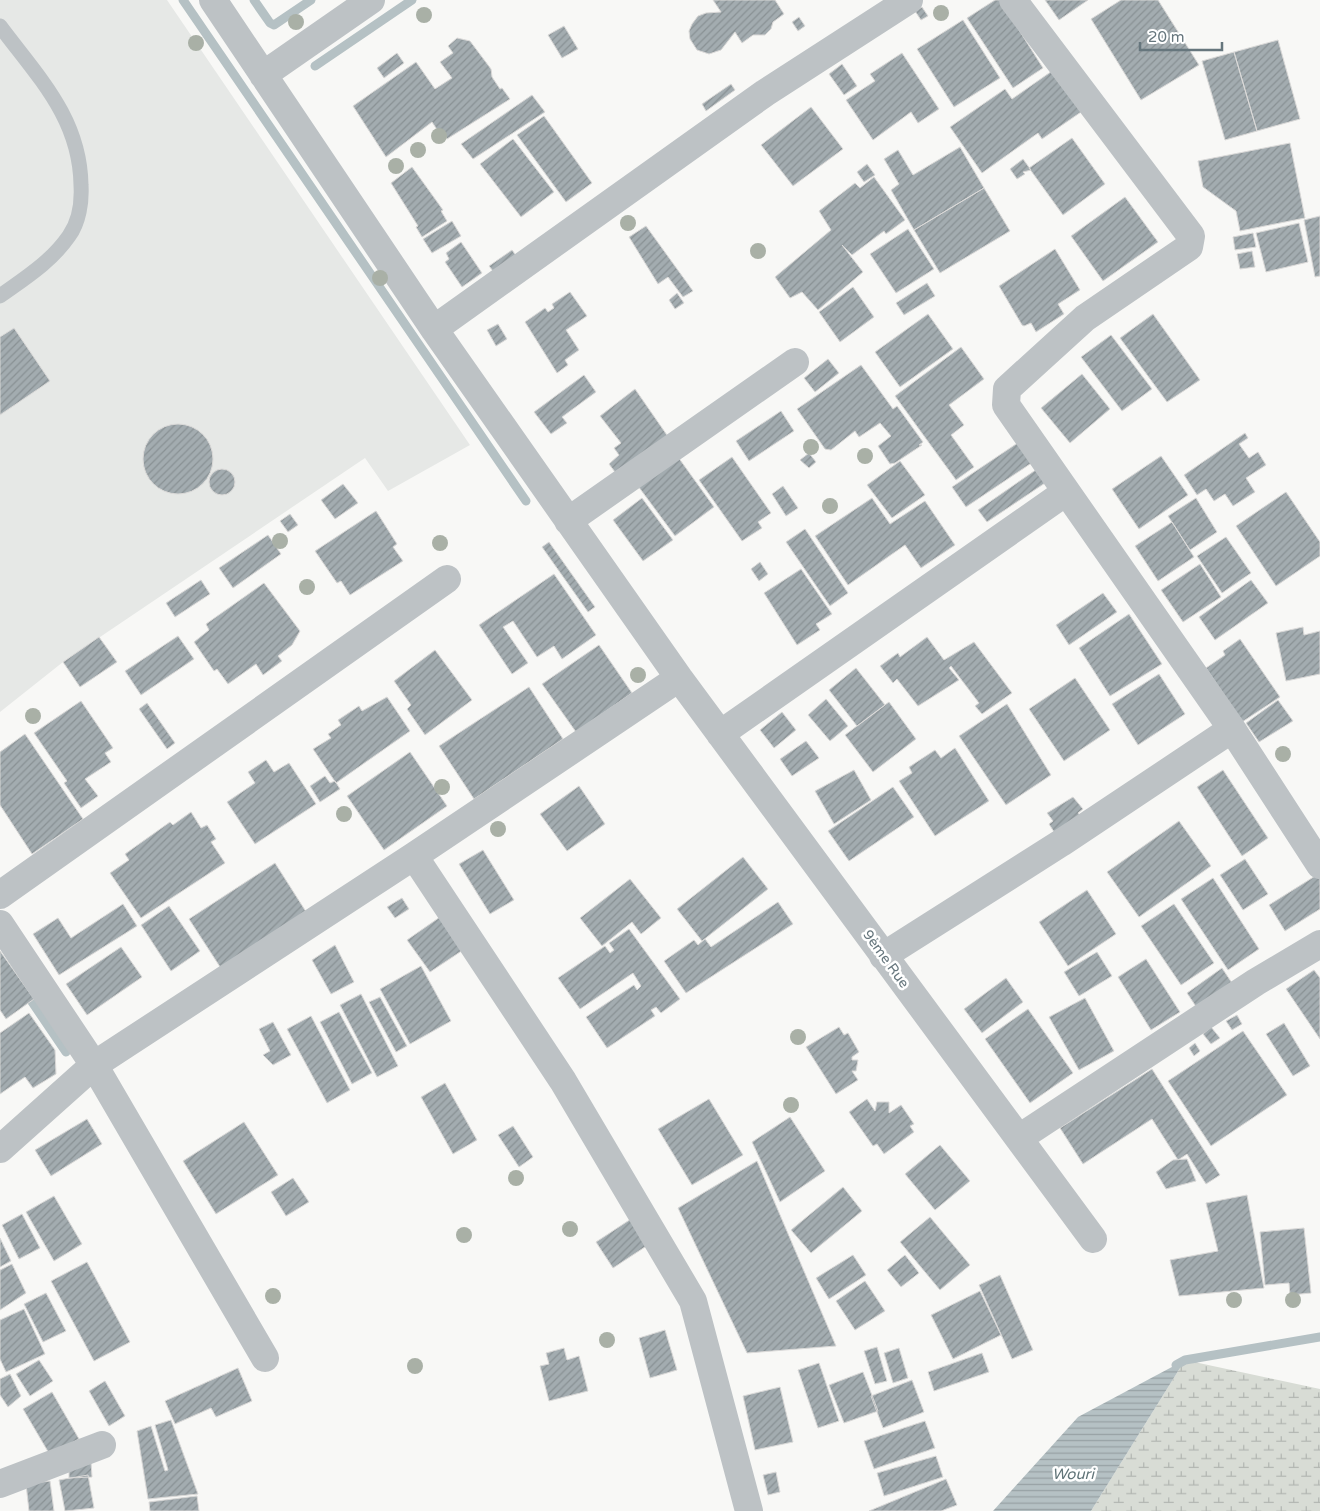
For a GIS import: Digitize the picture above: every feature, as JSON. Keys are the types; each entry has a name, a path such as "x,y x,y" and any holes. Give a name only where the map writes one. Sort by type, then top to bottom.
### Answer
{"street":[{"name":"9ème Rue","path":"213,0 434,329 679,678 1093,1239"},
{"path":"264,75 371,0"},
{"path":"434,329 765,93 909,0"},
{"path":"1013,0 1191,236 1189,247 1086,318 1007,389 1006,406 1232,729 1320,865"},
{"path":"568,521 795,362"},
{"path":"720,734 1066,492"},
{"path":"0,895 447,579"},
{"path":"0,1149 94,1065 414,856 679,678"},
{"path":"883,956 1232,729"},
{"path":"414,856 563,1081 693,1301 749,1511"},
{"path":"0,924 94,1065 266,1358"},
{"path":"1019,1138 1256,982 1320,944"},
{"path":"0,1484 102,1445"}],"lane":[{"path":"0,26 61,109 74,137 81,168 82,204 70,236 44,264 0,296"}],"shaded area":[{"path":"0,0 167,0 470,445 388,491 365,458 63,662 0,712"}],"green space":[{"path":"1185,1360 1320,1389 1320,1511 1091,1511"}],"water":[{"name":"Wouri","path":"1185,1360 1091,1511 993,1511 1078,1417"}],"building":[{"path":"713,0 775,0 784,14 773,22 771,29 765,35 753,35 742,43 735,32 721,50 709,54 697,50 690,39 689,31 698,16 706,13 721,12"},
{"path":"995,0 1000,0 1043,68 1013,88 967,18"},
{"path":"1045,0 1088,0 1059,20"},
{"path":"1121,0 1158,0 1199,65 1141,100 1091,19"},
{"path":"922,7 928,16 921,20 915,11"},
{"path":"799,17 805,26 798,31 792,22"},
{"path":"963,20 1000,78 954,107 917,49"},
{"path":"564,26 578,49 562,58 548,35"},
{"path":"457,38 470,41 491,69 492,77 500,89 502,88 510,99 447,139 442,132 440,134 432,122 386,157 353,106 416,62 435,89 452,78 440,62 453,53 448,46"},
{"path":"1278,40 1300,119 1257,131 1234,52"},
{"path":"1234,52 1257,131 1225,140 1202,61"},
{"path":"397,53 404,63 384,78 377,68"},
{"path":"902,53 939,109 918,123 911,112 873,140 846,100 875,81 870,74"},
{"path":"842,64 857,86 844,95 829,74"},
{"path":"1052,71 1081,112 1042,139 1038,133 982,173 950,127 1005,89 1012,99"},
{"path":"731,84 735,90 706,111 702,104"},
{"path":"532,95 545,112 473,159 461,144"},
{"path":"811,107 843,149 793,186 761,145"},
{"path":"544,116 592,183 566,202 517,135"},
{"path":"1072,138 1105,184 1063,215 1029,168"},
{"path":"513,139 554,192 521,217 480,164"},
{"path":"1290,143 1305,218 1240,231 1236,211 1203,187 1198,161"},
{"path":"960,147 984,188 914,230 891,190 899,184 884,159 898,150 913,175"},
{"path":"1023,159 1031,170 1023,172 1025,174 1017,179 1010,169"},
{"path":"867,164 875,175 864,182 857,172"},
{"path":"412,167 443,210 441,211 447,221 422,237 416,227 418,226 391,183"},
{"path":"874,177 905,220 886,234 884,231 852,255 842,245 863,272 818,310 802,292 790,298 775,277 831,230 819,211 855,183 860,188"},
{"path":"984,188 1010,231 940,273 914,230"},
{"path":"1125,197 1158,242 1103,281 1071,236"},
{"path":"1320,216 1320,276 1315,277 1304,220"},
{"path":"452,221 461,236 432,253 423,239"},
{"path":"1299,223 1308,262 1266,272 1256,233"},
{"path":"646,226 693,291 683,297 668,277 658,284 629,237"},
{"path":"908,229 934,269 896,293 870,254"},
{"path":"1253,233 1256,247 1235,250 1233,237"},
{"path":"461,242 482,273 462,287 445,262 449,259 446,253"},
{"path":"1055,249 1080,290 1058,304 1064,314 1036,332 1031,323 1022,325 999,286"},
{"path":"512,250 520,261 497,276 489,266"},
{"path":"1252,251 1255,267 1240,269 1237,254"},
{"path":"927,283 935,296 904,315 896,303"},
{"path":"853,287 874,317 840,342 819,312"},
{"path":"570,292 587,316 566,330 579,350 565,360 568,365 557,373 525,322 545,308 548,312 554,308 552,304"},
{"path":"677,293 684,303 675,309 669,300"},
{"path":"928,314 953,349 900,387 875,352"},
{"path":"1153,314 1200,380 1167,402 1120,338"},
{"path":"498,324 507,339 496,346 487,330"},
{"path":"14,328 50,381 0,415 0,337"},
{"path":"1111,335 1152,389 1122,411 1081,357"},
{"path":"961,347 984,379 949,405 964,425 951,435 974,467 956,480 895,396"},
{"path":"828,359 839,373 815,392 804,378"},
{"path":"861,365 893,409 897,406 923,442 919,445 922,445 895,463 890,464 878,446 891,436 880,423 859,437 855,431 831,450 825,449 797,409"},
{"path":"1082,374 1110,409 1070,443 1041,408"},
{"path":"584,375 596,392 562,417 567,423 551,434 534,412"},
{"path":"635,389 669,438 618,476 609,464 619,455 614,448 621,443 600,416"},
{"path":"781,411 794,431 749,461 736,441"},
{"path":"178,424 191,427 203,434 210,446 213,459 210,472 203,484 191,491 178,494 165,491 153,484 146,472 143,459 146,446 153,434 165,427"},
{"path":"1245,433 1248,438 1239,444 1249,458 1258,452 1266,465 1246,478 1255,492 1233,506 1225,494 1214,501 1206,489 1197,495 1184,475"},
{"path":"1019,442 1033,462 966,507 952,487"},
{"path":"809,453 816,462 809,468 800,460"},
{"path":"1161,456 1188,495 1139,529 1112,489"},
{"path":"678,457 714,507 675,536 638,486"},
{"path":"732,457 771,513 758,522 762,528 742,541 699,480"},
{"path":"900,461 925,495 892,518 867,485"},
{"path":"222,469 231,473 235,482 231,491 222,495 213,491 209,482 213,473"},
{"path":"1037,469 1048,481 987,522 978,510"},
{"path":"343,484 358,503 335,519 321,500"},
{"path":"783,486 798,508 786,516 772,494"},
{"path":"1286,492 1320,542 1320,556 1276,586 1236,526"},
{"path":"642,498 673,540 643,561 613,520"},
{"path":"872,498 890,524 925,501 955,545 921,568 905,545 848,585 815,536"},
{"path":"1196,498 1217,532 1190,550 1168,516"},
{"path":"376,511 397,544 393,547 403,561 350,595 341,581 337,583 315,551"},
{"path":"290,514 298,525 288,532 280,521"},
{"path":"1172,522 1194,557 1158,581 1135,546"},
{"path":"805,529 848,593 830,606 786,542"},
{"path":"268,535 281,554 233,588 219,568"},
{"path":"1226,537 1251,573 1222,593 1197,556"},
{"path":"549,542 595,607 588,612 542,547"},
{"path":"760,562 768,574 759,581 751,569"},
{"path":"1200,564 1221,597 1183,622 1161,590"},
{"path":"801,569 832,614 816,624 820,630 797,645 764,593"},
{"path":"554,574 596,635 562,659 554,646 537,657 513,621 503,627 528,663 512,674 479,625"},
{"path":"201,580 210,594 175,617 166,603"},
{"path":"1251,580 1268,603 1215,640 1199,617"},
{"path":"264,583 300,631 292,645 278,656 282,661 263,675 256,664 228,684 217,669 214,671 194,642 209,630 206,624"},
{"path":"1103,593 1117,612 1069,645 1056,625"},
{"path":"1129,614 1162,664 1110,696 1079,648"},
{"path":"1303,627 1304,635 1320,631 1320,674 1286,681 1276,633"},
{"path":"178,636 194,659 141,695 125,671"},
{"path":"99,637 117,662 80,687 63,662"},
{"path":"927,637 944,660 974,642 1012,693 982,714 975,706 979,703 951,666 949,668 959,680 918,706 897,679 893,683 880,666 898,653 900,657"},
{"path":"1240,639 1280,697 1242,722 1206,668 1225,655 1223,651"},
{"path":"599,645 632,693 576,732 542,684"},
{"path":"435,650 472,700 425,735 407,709 411,705 394,681"},
{"path":"856,668 885,705 857,726 829,690"},
{"path":"1159,674 1185,714 1138,745 1112,704"},
{"path":"1075,678 1110,730 1064,761 1029,709"},
{"path":"529,687 563,739 474,799 439,746"},
{"path":"387,697 410,731 336,783 313,749 331,738 328,734 341,725 338,720 359,706 362,711"},
{"path":"826,699 848,726 830,741 808,715"},
{"path":"1278,700 1293,721 1259,742 1246,723"},
{"path":"81,701 113,748 105,753 111,762 85,779 98,796 81,808 64,783 67,781 34,733"},
{"path":"889,702 916,739 873,772 845,735"},
{"path":"147,703 175,743 167,749 139,709"},
{"path":"1007,704 1051,775 1006,805 959,736"},
{"path":"782,712 796,730 774,748 760,730"},
{"path":"25,734 83,819 32,854 0,805 0,752"},
{"path":"806,741 819,758 792,776 780,759"},
{"path":"955,748 989,801 935,836 899,781 912,773 909,767 935,750 941,758"},
{"path":"410,752 447,806 384,850 347,796"},
{"path":"266,760 274,772 289,763 316,804 255,844 227,802 255,783 248,772"},
{"path":"854,770 871,800 834,824 815,791"},
{"path":"1223,770 1268,838 1242,856 1197,787"},
{"path":"325,776 330,783 335,781 340,789 320,802 310,786"},
{"path":"579,786 605,824 567,851 540,814"},
{"path":"893,787 914,817 849,861 828,831"},
{"path":"1073,797 1083,809 1078,813 1082,818 1056,835 1049,824 1053,821 1047,813"},
{"path":"191,812 201,828 207,825 216,839 211,842 225,863 141,918 110,873 129,860 125,854 170,822 173,825"},
{"path":"1179,821 1211,866 1139,917 1107,872"},
{"path":"483,850 514,900 490,914 459,864"},
{"path":"743,857 768,889 702,941 677,909"},
{"path":"1245,859 1268,894 1243,910 1220,875"},
{"path":"275,863 310,918 224,973 189,919"},
{"path":"1320,873 1320,909 1285,931 1269,905"},
{"path":"1213,878 1259,949 1228,970 1181,899"},
{"path":"630,879 661,918 641,934 632,922 602,946 580,918"},
{"path":"1087,890 1116,934 1068,966 1039,922"},
{"path":"402,898 409,909 395,918 387,907"},
{"path":"778,902 793,924 686,993 664,961 694,940 698,945 705,939 711,947"},
{"path":"123,904 137,926 59,975 33,934 58,918 71,938"},
{"path":"1174,904 1214,963 1181,985 1141,926"},
{"path":"169,906 200,951 171,971 141,925"},
{"path":"440,917 463,950 430,972 407,940"},
{"path":"629,929 680,999 661,1013 656,1007 651,1010 655,1016 607,1048 586,1017 634,985 637,990 641,986 633,973 580,1009 558,978 605,946 610,953 614,950 609,943"},
{"path":"335,945 354,982 331,994 312,960"},
{"path":"121,947 142,977 87,1015 66,984"},
{"path":"0,951 34,999 6,1019 0,1010"},
{"path":"1097,952 1112,976 1079,996 1064,972"},
{"path":"1146,959 1180,1012 1151,1030 1118,977"},
{"path":"421,966 451,1021 410,1044 380,989"},
{"path":"1222,968 1234,986 1199,1011 1187,993"},
{"path":"1314,970 1320,978 1320,1039 1286,989"},
{"path":"1006,978 1023,1002 982,1033 964,1009"},
{"path":"361,994 398,1066 377,1077 340,1005"},
{"path":"380,997 407,1046 396,1052 369,1002"},
{"path":"1085,998 1114,1051 1079,1070 1049,1017"},
{"path":"1028,1009 1073,1073 1030,1103 985,1039"},
{"path":"339,1012 372,1073 352,1084 320,1022"},
{"path":"29,1013 55,1050 56,1074 33,1088 25,1077 0,1094 0,1033"},
{"path":"1237,1015 1242,1024 1232,1030 1226,1021"},
{"path":"311,1016 350,1090 327,1103 287,1029"},
{"path":"273,1022 291,1055 273,1065 263,1055 270,1051 259,1029"},
{"path":"1284,1023 1310,1066 1293,1076 1266,1034"},
{"path":"839,1027 844,1035 848,1033 859,1052 852,1057 852,1060 858,1060 856,1071 852,1071 858,1080 836,1094 806,1047"},
{"path":"1211,1027 1220,1038 1211,1044 1203,1034"},
{"path":"1243,1031 1287,1095 1211,1146 1168,1081"},
{"path":"1195,1043 1200,1051 1194,1056 1189,1048"},
{"path":"1152,1069 1220,1175 1206,1184 1187,1154 1178,1160 1152,1119 1083,1164 1060,1128"},
{"path":"445,1083 477,1140 453,1154 421,1097"},
{"path":"709,1099 743,1155 692,1185 658,1129"},
{"path":"867,1099 875,1111 877,1102 889,1102 889,1113 901,1105 914,1124 910,1126 914,1132 884,1154 877,1144 873,1146 849,1112"},
{"path":"790,1117 825,1171 780,1202 752,1142"},
{"path":"87,1119 102,1144 51,1176 35,1150"},
{"path":"244,1122 278,1175 216,1214 183,1161"},
{"path":"513,1126 533,1157 519,1167 498,1135"},
{"path":"940,1145 970,1181 935,1210 905,1174"},
{"path":"1187,1159 1196,1181 1166,1189 1156,1172 1173,1160"},
{"path":"757,1161 836,1346 747,1353 678,1208"},
{"path":"293,1178 309,1202 286,1216 271,1192"},
{"path":"843,1187 862,1211 811,1253 791,1230"},
{"path":"1247,1195 1264,1288 1179,1296 1170,1260 1218,1251 1206,1203"},
{"path":"54,1196 82,1244 54,1261 26,1212"},
{"path":"22,1214 40,1248 19,1259 2,1225"},
{"path":"930,1217 970,1265 940,1290 900,1242"},
{"path":"631,1219 648,1245 613,1268 596,1242"},
{"path":"1304,1228 1311,1293 1290,1295 1289,1283 1265,1285 1260,1232"},
{"path":"0,1238 11,1261 0,1267"},
{"path":"853,1255 866,1275 829,1299 816,1278"},
{"path":"905,1255 919,1273 901,1287 887,1270"},
{"path":"87,1262 130,1342 94,1361 51,1281"},
{"path":"12,1264 26,1293 0,1310 0,1270"},
{"path":"1000,1275 1033,1350 1012,1359 979,1285"},
{"path":"865,1281 885,1311 855,1330 836,1301"},
{"path":"980,1291 1001,1335 953,1359 931,1315"},
{"path":"46,1293 66,1331 43,1342 24,1304"},
{"path":"24,1309 45,1354 6,1372 0,1359 0,1320"},
{"path":"665,1330 677,1370 650,1378 639,1338"},
{"path":"877,1347 887,1381 875,1384 864,1351"},
{"path":"564,1348 567,1360 579,1356 588,1391 549,1401 540,1366 549,1364 546,1353"},
{"path":"899,1348 908,1378 893,1383 884,1353"},
{"path":"982,1353 989,1372 934,1391 928,1372"},
{"path":"39,1360 53,1381 30,1396 16,1374"},
{"path":"819,1363 839,1421 818,1428 798,1370"},
{"path":"238,1368 252,1401 216,1417 211,1408 175,1424 165,1401"},
{"path":"863,1372 878,1411 844,1423 829,1385"},
{"path":"10,1374 21,1396 8,1407 0,1395 0,1379"},
{"path":"912,1380 924,1412 883,1428 871,1396"},
{"path":"105,1381 125,1416 109,1426 89,1391"},
{"path":"780,1387 793,1442 755,1450 743,1396"},
{"path":"52,1392 79,1439 50,1455 23,1409"},
{"path":"171,1420 198,1494 148,1499 137,1431 151,1426 165,1471 168,1470 155,1425"},
{"path":"925,1421 935,1448 874,1469 864,1441"},
{"path":"936,1456 943,1477 884,1496 877,1473"},
{"path":"91,1462 92,1477 69,1478 69,1463"},
{"path":"776,1472 780,1492 768,1495 763,1475"},
{"path":"88,1475 94,1508 65,1511 59,1480"},
{"path":"946,1479 957,1505 941,1511 869,1511"},
{"path":"50,1481 54,1511 29,1511 26,1484"},
{"path":"197,1496 199,1511 150,1511 149,1502"}],"waterway":[{"path":"183,0 526,501"},
{"path":"254,0 270,23 274,25 311,0"},
{"path":"315,66 412,0"},
{"path":"26,993 66,1052"},
{"path":"1176,1365 1185,1360 1320,1337"}]}
